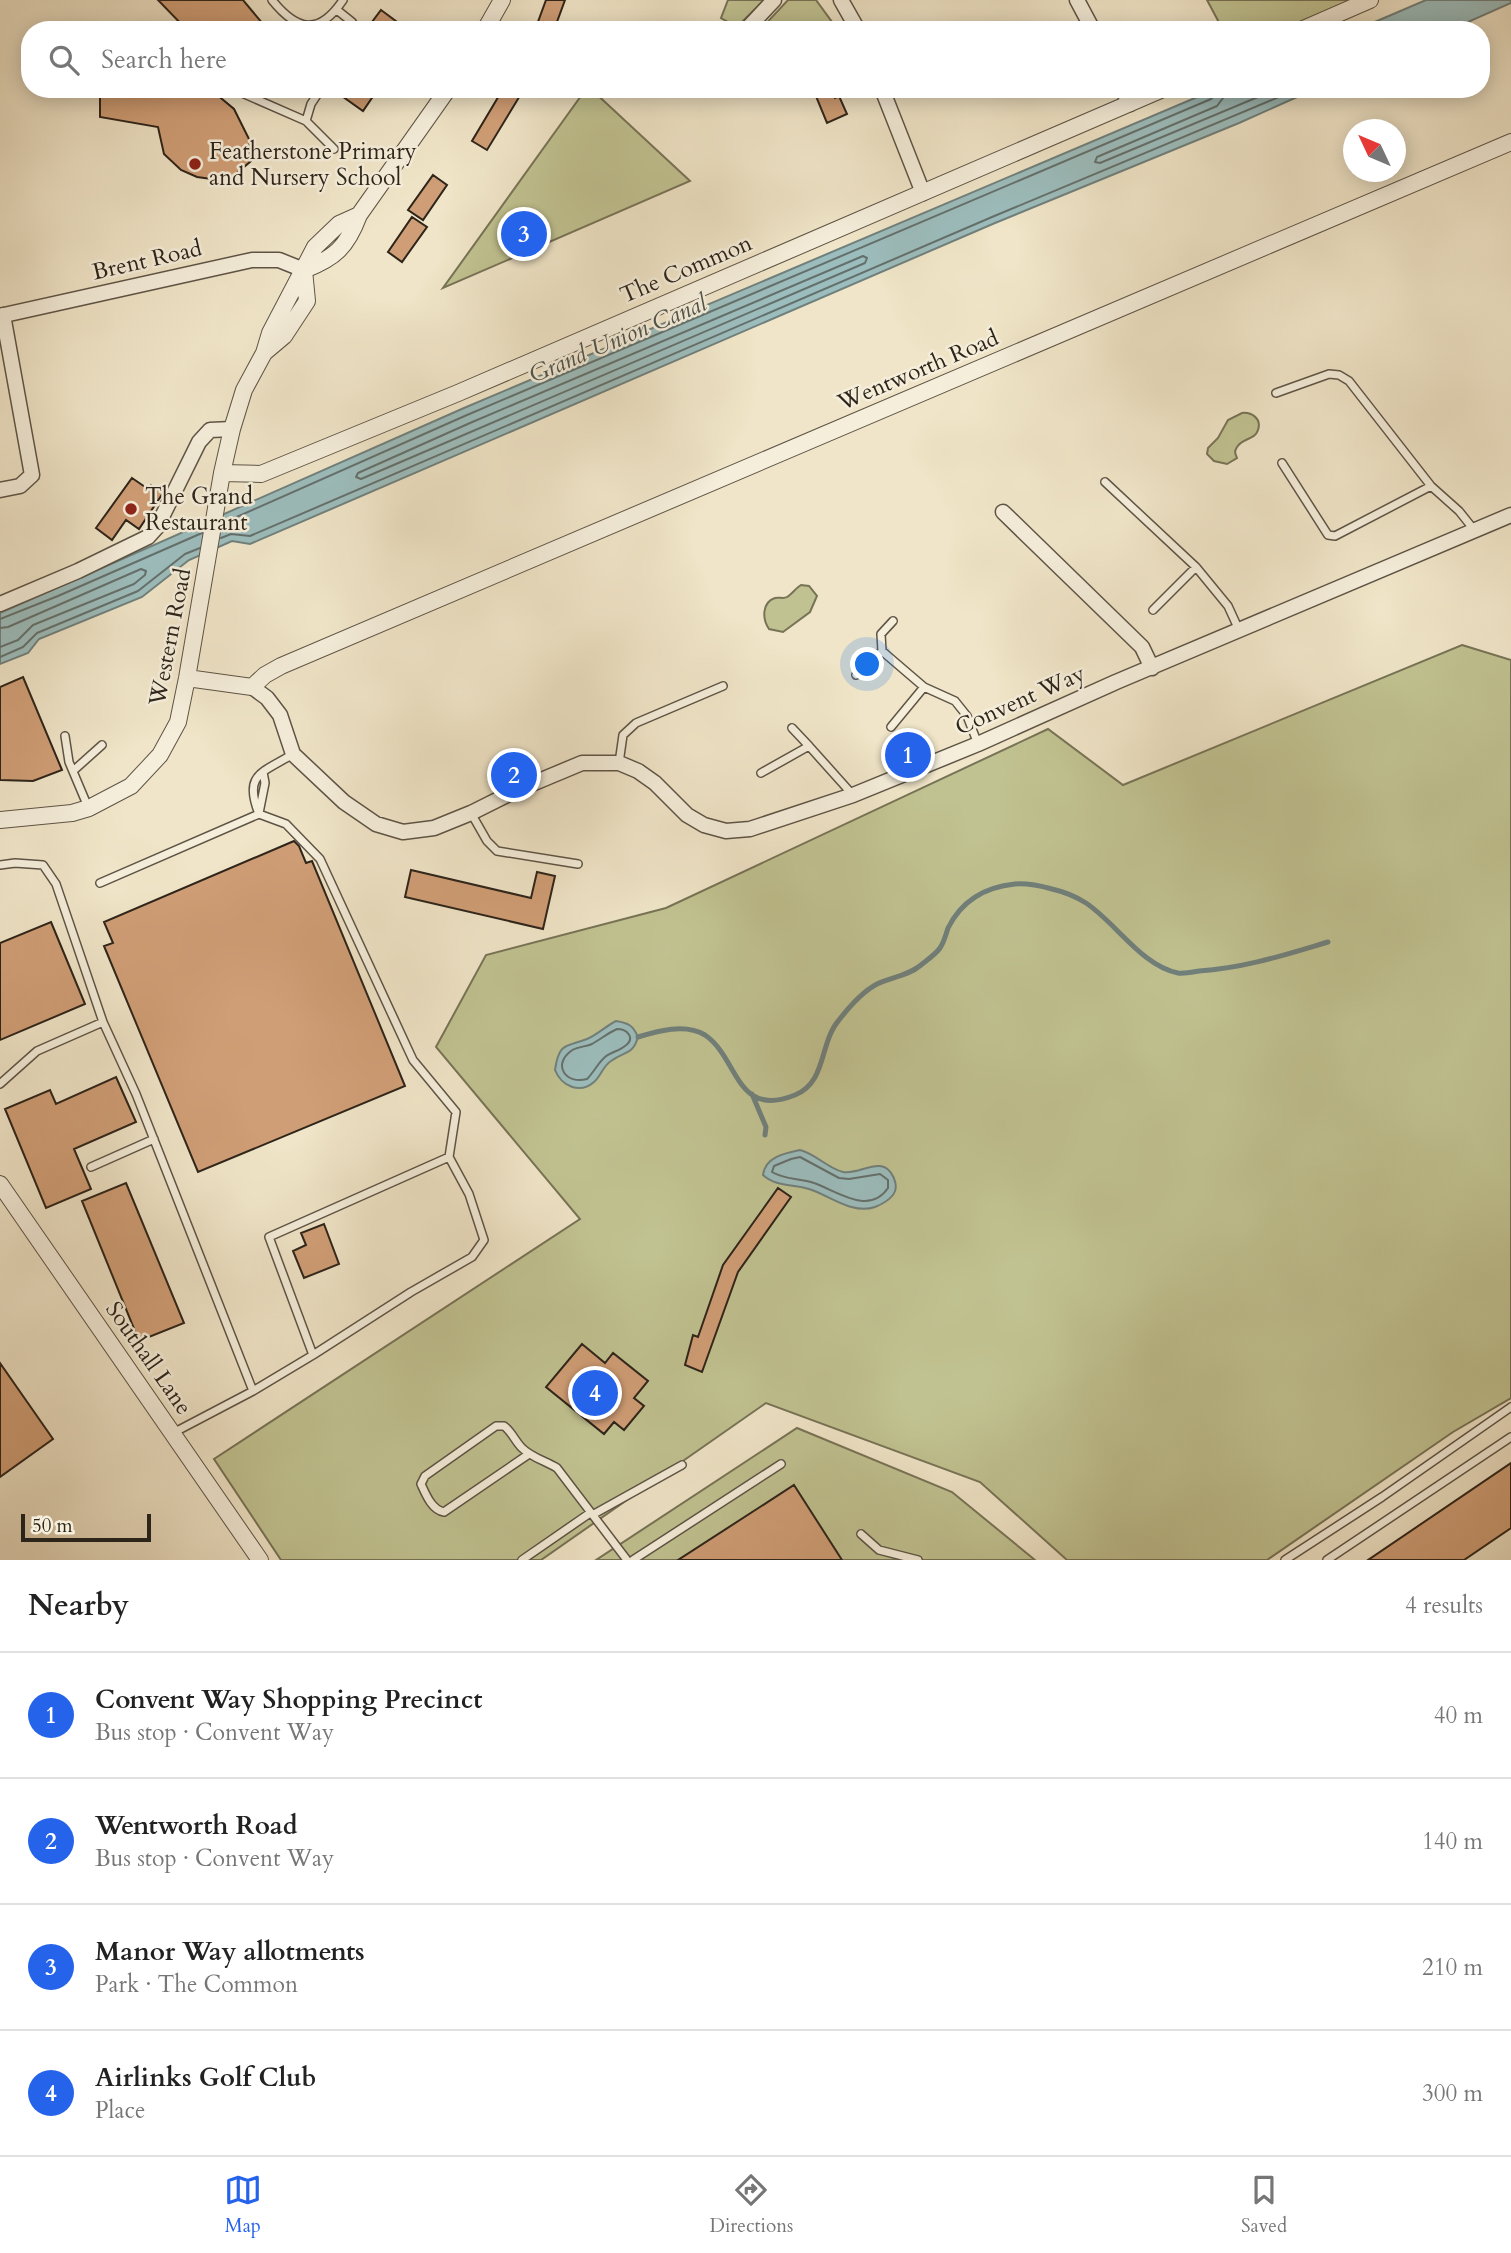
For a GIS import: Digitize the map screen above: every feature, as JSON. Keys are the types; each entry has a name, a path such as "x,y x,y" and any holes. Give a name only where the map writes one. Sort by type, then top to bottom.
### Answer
{"street":[{"path":"490,21 502,0"},
{"path":"754,21 774,0"},
{"path":"841,0 853,21"},
{"path":"1077,0 1088,21"},
{"path":"1322,21 1370,0"},
{"path":"304,270 326,261 352,234 359,215 442,98"},
{"path":"886,98 923,193"},
{"name":"The Common","path":"222,473 261,474 457,393 923,193 1122,98"},
{"name":"Wentworth Road","path":"252,687 281,666 1511,142"},
{"name":"Brent Road","path":"2,316 252,260 279,260 304,270"},
{"name":"Western Road","path":"0,820 72,813 89,808 131,786 160,755 178,722 232,429 244,390 264,353 284,336 307,300 304,270"},
{"path":"0,490 20,486 33,475 2,316"},
{"path":"0,604 78,571 148,537 157,527 199,442 210,430 232,429"},
{"path":"1003,512 1142,647 1152,668"},
{"name":"Convent Way","path":"252,687 267,698 280,715 293,754 344,802 376,824 403,832 434,828 471,813 514,790 582,763 619,763 638,771 655,783 687,815 704,825 726,831 750,829 853,795 978,744 1116,682 1511,516"},
{"path":"187,678 252,687"},
{"name":"Southall Lane","path":"0,1184 260,1560"}],"lane":[{"path":"272,0 285,17 294,21"},
{"path":"322,21 337,10 344,0"},
{"path":"337,10 351,21"},
{"path":"254,98 306,121 334,149"},
{"path":"306,121 315,98"},
{"path":"1276,393 1329,374 1339,374 1349,380 1431,486 1459,511 1475,531"},
{"path":"1282,463 1328,535 1335,536 1431,486"},
{"path":"1105,482 1196,567 1228,606 1240,630"},
{"path":"1153,610 1196,567"},
{"path":"893,621 881,634 883,651 924,687 955,701 967,716 978,744"},
{"path":"856,675 883,651"},
{"path":"619,763 623,735 636,723 723,686"},
{"path":"891,727 924,687"},
{"path":"792,728 853,795"},
{"path":"65,736 73,771 89,808"},
{"path":"73,771 102,745"},
{"path":"761,774 809,746"},
{"path":"259,814 252,787 263,772 293,754"},
{"path":"259,814 265,783 263,772"},
{"path":"471,813 487,841 497,851 578,864"},
{"path":"100,883 259,814 286,824 320,859 413,1060 456,1112 449,1157 469,1194 484,1240 472,1257 253,1391 173,1433"},
{"path":"0,866 15,863 43,865 56,884 103,1022 154,1139 253,1391"},
{"path":"0,1084 37,1051 103,1022"},
{"path":"92,1167 154,1139"},
{"path":"313,1355 269,1237 449,1157"},
{"path":"1285,1560 1382,1497 1511,1407"},
{"path":"529,1454 444,1512 433,1506 421,1484 425,1476 496,1426 504,1426 522,1449 557,1468 626,1560"},
{"path":"1326,1560 1511,1437"},
{"path":"633,1560 781,1464"},
{"path":"522,1560 590,1513 594,1514 682,1465"},
{"path":"861,1534 879,1550 918,1560"}],"green space":[{"path":"728,0 764,0 743,21 726,21 721,18"},
{"path":"788,0 816,0 831,21 768,21"},
{"path":"1207,0 1366,0 1318,21 1218,21"},
{"path":"580,98 601,98 690,181 443,288"},
{"path":"1242,413 1257,419 1259,426 1256,433 1239,444 1235,451 1237,458 1227,464 1214,461 1207,454 1208,448 1218,438 1228,420"},
{"path":"801,585 809,586 817,596 810,612 783,632 769,629 764,616 768,603 775,598 787,597"},
{"path":"1462,645 1511,660 1511,1398 1453,1432 1267,1560 1067,1560 980,1482 766,1403 541,1560 281,1560 214,1459 580,1219 436,1047 486,955 666,908 1048,729 1123,785"},
{"path":"797,1428 952,1492 1035,1560 596,1560"}],"water":[{"path":"1426,0 1511,0 1511,3 1470,21 1377,21"},
{"path":"1195,98 1295,98 995,223 250,544 232,541 189,560 142,597 39,639 28,653 0,664 0,613 464,408"},
{"path":"616,1021 630,1025 636,1033 638,1037 631,1050 608,1063 588,1086 577,1088 566,1084 555,1070 561,1050 591,1037"},
{"path":"800,1150 843,1172 884,1167 894,1178 895,1191 889,1199 866,1209 849,1206 809,1189 773,1182 763,1175 772,1160 782,1154"}],"building":[{"path":"158,0 243,0 260,21 178,21"},
{"path":"546,0 565,0 557,21 538,21"},
{"path":"381,10 396,21 373,21"},
{"path":"100,98 221,98 234,109 249,139 251,161 231,178 219,180 197,177 181,170 164,154 158,127 100,117"},
{"path":"345,98 372,98 363,111"},
{"path":"498,98 519,98 487,150 472,141"},
{"path":"817,98 840,98 847,114 827,123"},
{"path":"433,175 447,185 423,220 408,210"},
{"path":"412,217 427,227 402,262 388,252"},
{"path":"132,478 148,489 151,485 163,493 139,529 126,520 112,540 96,528"},
{"path":"23,677 62,770 33,781 0,780 0,687"},
{"path":"294,841 306,863 312,861 405,1086 198,1172 104,946 113,943 104,922"},
{"path":"411,870 531,898 537,872 555,876 543,929 405,897"},
{"path":"51,922 85,1004 0,1040 0,943"},
{"path":"116,1077 136,1122 74,1149 91,1189 46,1208 5,1109 50,1090 56,1104"},
{"path":"126,1183 184,1323 139,1341 82,1201"},
{"path":"778,1188 791,1197 738,1272 702,1372 685,1365 693,1335 698,1337 723,1265"},
{"path":"324,1224 339,1264 304,1278 293,1251 306,1245 301,1233"},
{"path":"582,1344 605,1363 613,1353 648,1381 634,1398 644,1406 624,1430 614,1422 604,1434 546,1387"},
{"path":"0,1363 53,1439 0,1477"},
{"path":"1511,1463 1511,1528 1464,1560 1368,1560"},
{"path":"794,1485 842,1560 678,1560"}],"waterway":[{"path":"638,1037 671,1029 697,1031 716,1045 749,1093 760,1099 775,1100 795,1095 813,1081 833,1029 856,1000 877,984 911,972 934,955 954,918 967,903 994,888 1015,884 1043,887 1078,898 1097,911 1141,953 1165,969 1178,973 1248,964 1328,942"},
{"path":"752,1094 766,1127 765,1135"}],"place":[{"name":"Featherstone Primary and Nursery School","path":"195,164"},
{"name":"Manor Way allotments","path":"524,234"},
{"name":"The Grand Restaurant","path":"131,509"},
{"name":"Convent Way Shopping Precinct","path":"908,755"},
{"name":"Wentworth Road","path":"514,775"},
{"name":"Airlinks Golf Club","path":"595,1393"}],"water label":[{"name":"Grand Union Canal","path":"618,339"}]}
